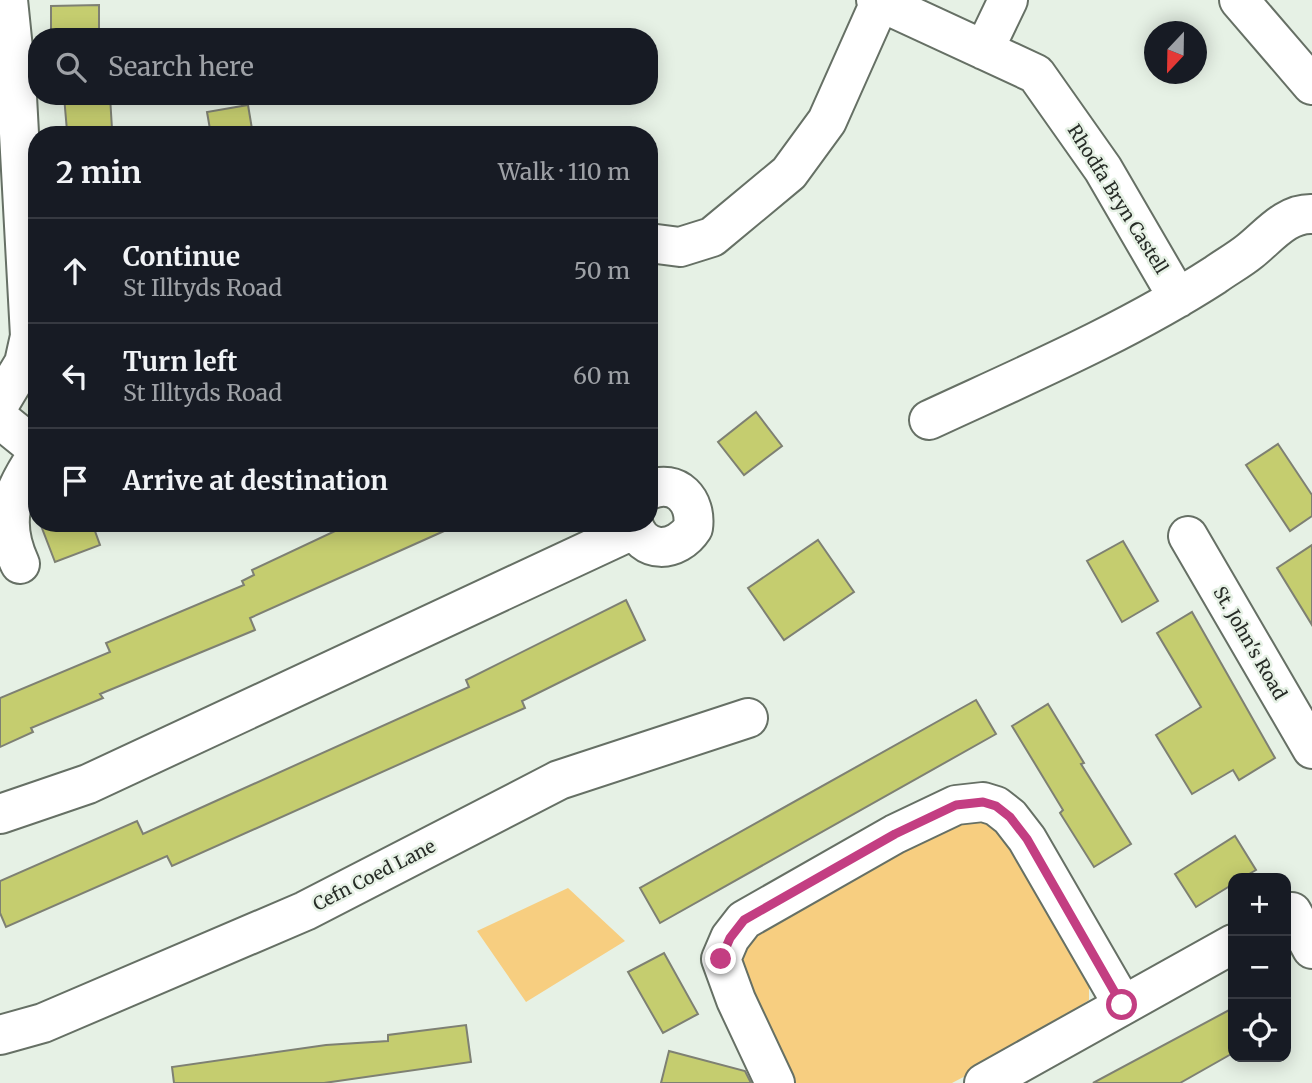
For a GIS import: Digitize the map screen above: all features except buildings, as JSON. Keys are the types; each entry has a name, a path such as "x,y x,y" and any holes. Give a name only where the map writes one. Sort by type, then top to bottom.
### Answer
{"street":[{"path":"8,0 26,77 28,206"},
{"path":"984,50 1008,0"},
{"path":"1240,0 1312,85"},
{"path":"658,244 680,247 712,237 789,173 827,121 878,1"},
{"name":"Rhodfa Bryn Castell","path":"878,1 1036,74 1103,169 1178,298"},
{"path":"929,420 1116,332 1178,298 1250,251 1280,225 1302,213 1312,214"},
{"path":"0,403 24,363 28,345"},
{"path":"0,419 28,442"},
{"path":"20,564 10,543 8,517 28,468"},
{"path":"639,532 649,544 669,548 679,544 693,528 693,507 681,492 658,487"},
{"path":"0,814 88,784 621,532"},
{"name":"St. John's Road","path":"1188,536 1312,749"},
{"name":"Cefn Coed Lane","path":"0,1035 43,1023 305,911 559,780 748,718"},
{"path":"775,1083 736,1000 721,959 730,938 744,920 895,834 956,805 983,802 996,806 1010,817 1027,839 1122,1005"},
{"path":"1296,909 1312,949"},
{"path":"984,1083 1228,947"}],"shaded area":[{"path":"972,814 1008,836 1089,981 1089,1000 994,1061 952,1083 790,1083 750,1002 739,951 750,932"},
{"path":"568,888 625,941 526,1002 477,931"}],"route":[{"path":"721,959 730,938 744,920 895,834 956,805 983,802 996,806 1010,817 1027,839 1122,1005"}]}
